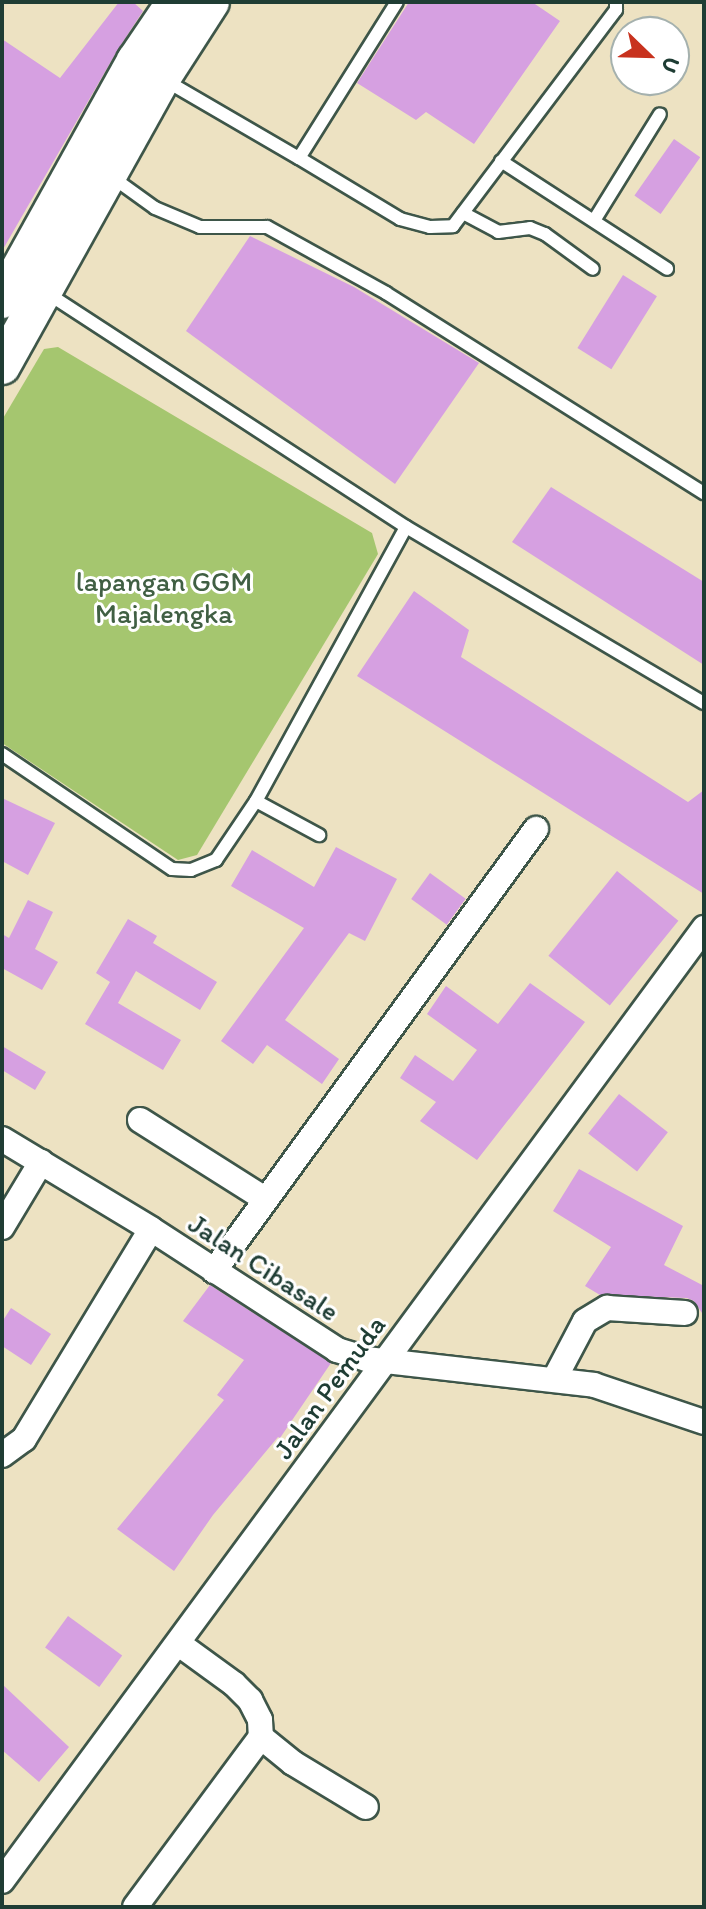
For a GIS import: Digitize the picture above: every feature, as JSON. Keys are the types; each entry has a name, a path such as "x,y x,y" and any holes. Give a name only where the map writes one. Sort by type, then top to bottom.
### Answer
{"main road":[{"path":"2,366 109,175 175,2"},
{"path":"2,300 149,70 211,2"}],"street":[{"path":"214,1271 536,829"},
{"name":"Jalan Pemuda","path":"3,1879 704,928"},
{"path":"140,1120 265,1199"},
{"name":"Jalan Cibasale","path":"2,1139 151,1229 337,1350 367,1359 555,1378 594,1385 704,1422"},
{"path":"2,1227 41,1162"},
{"path":"2,1455 24,1439 151,1229"},
{"path":"555,1378 585,1321 607,1308 685,1313"},
{"path":"135,1907 261,1737 260,1720 250,1700 234,1684 179,1644"},
{"path":"261,1737 293,1763 366,1807"}],"lane":[{"path":"299,158 397,2"},
{"path":"149,70 400,219 430,227 453,226 616,10 616,2"},
{"path":"595,219 660,114"},
{"path":"501,161 595,219 667,269"},
{"path":"109,175 155,208 200,227 267,227 386,293 704,493"},
{"path":"463,213 498,232 530,228 545,234 593,269"},
{"path":"44,291 406,527 704,703"},
{"path":"2,754 172,869 191,870 216,860 256,801 406,527"},
{"path":"256,801 319,835"}],"green space":[{"name":"lapangan GGM Majalengka","path":"58,347 372,533 378,554 197,855 178,860 2,743 2,420 44,349"}],"building":[{"path":"119,2 133,2 143,11 2,251 2,39 60,78"},
{"path":"409,2 532,2 560,21 474,144 426,112 416,120 357,83"},
{"path":"674,139 700,157 661,214 634,196"},
{"path":"250,236 354,287 479,363 395,484 186,331"},
{"path":"623,275 657,296 611,369 577,348"},
{"path":"551,487 704,582 704,665 512,542"},
{"path":"414,591 469,630 461,657 688,802 704,790 704,894 357,676"},
{"path":"2,798 55,823 28,875 2,861"},
{"path":"336,847 397,879 365,941 349,933 285,1020 339,1059 322,1084 267,1045 253,1064 221,1041 304,928 231,886 252,850 314,887"},
{"path":"617,871 678,921 610,1005 548,956"},
{"path":"430,873 466,899 447,925 411,899"},
{"path":"28,900 53,912 35,949 58,962 42,990 2,968 2,934 9,938"},
{"path":"128,919 157,936 153,943 217,982 200,1010 136,971 118,1003 181,1040 163,1070 85,1024 110,982 96,973"},
{"path":"530,983 585,1022 477,1160 420,1121 436,1102 400,1078 415,1055 453,1081 477,1050 427,1014 446,986 498,1024"},
{"path":"2,1046 46,1072 35,1090 2,1070"},
{"path":"619,1094 668,1132 637,1172 588,1133"},
{"path":"579,1169 683,1226 664,1265 704,1286 704,1316 694,1301 687,1298 600,1295 585,1286 611,1247 553,1211"},
{"path":"210,1285 331,1363 280,1438 213,1515 174,1571 117,1529 224,1400 217,1395 244,1360 183,1321"},
{"path":"11,1308 51,1334 31,1365 2,1346 2,1322"},
{"path":"68,1616 122,1655 99,1687 45,1648"},
{"path":"2,1684 69,1747 39,1782 2,1750"}]}
